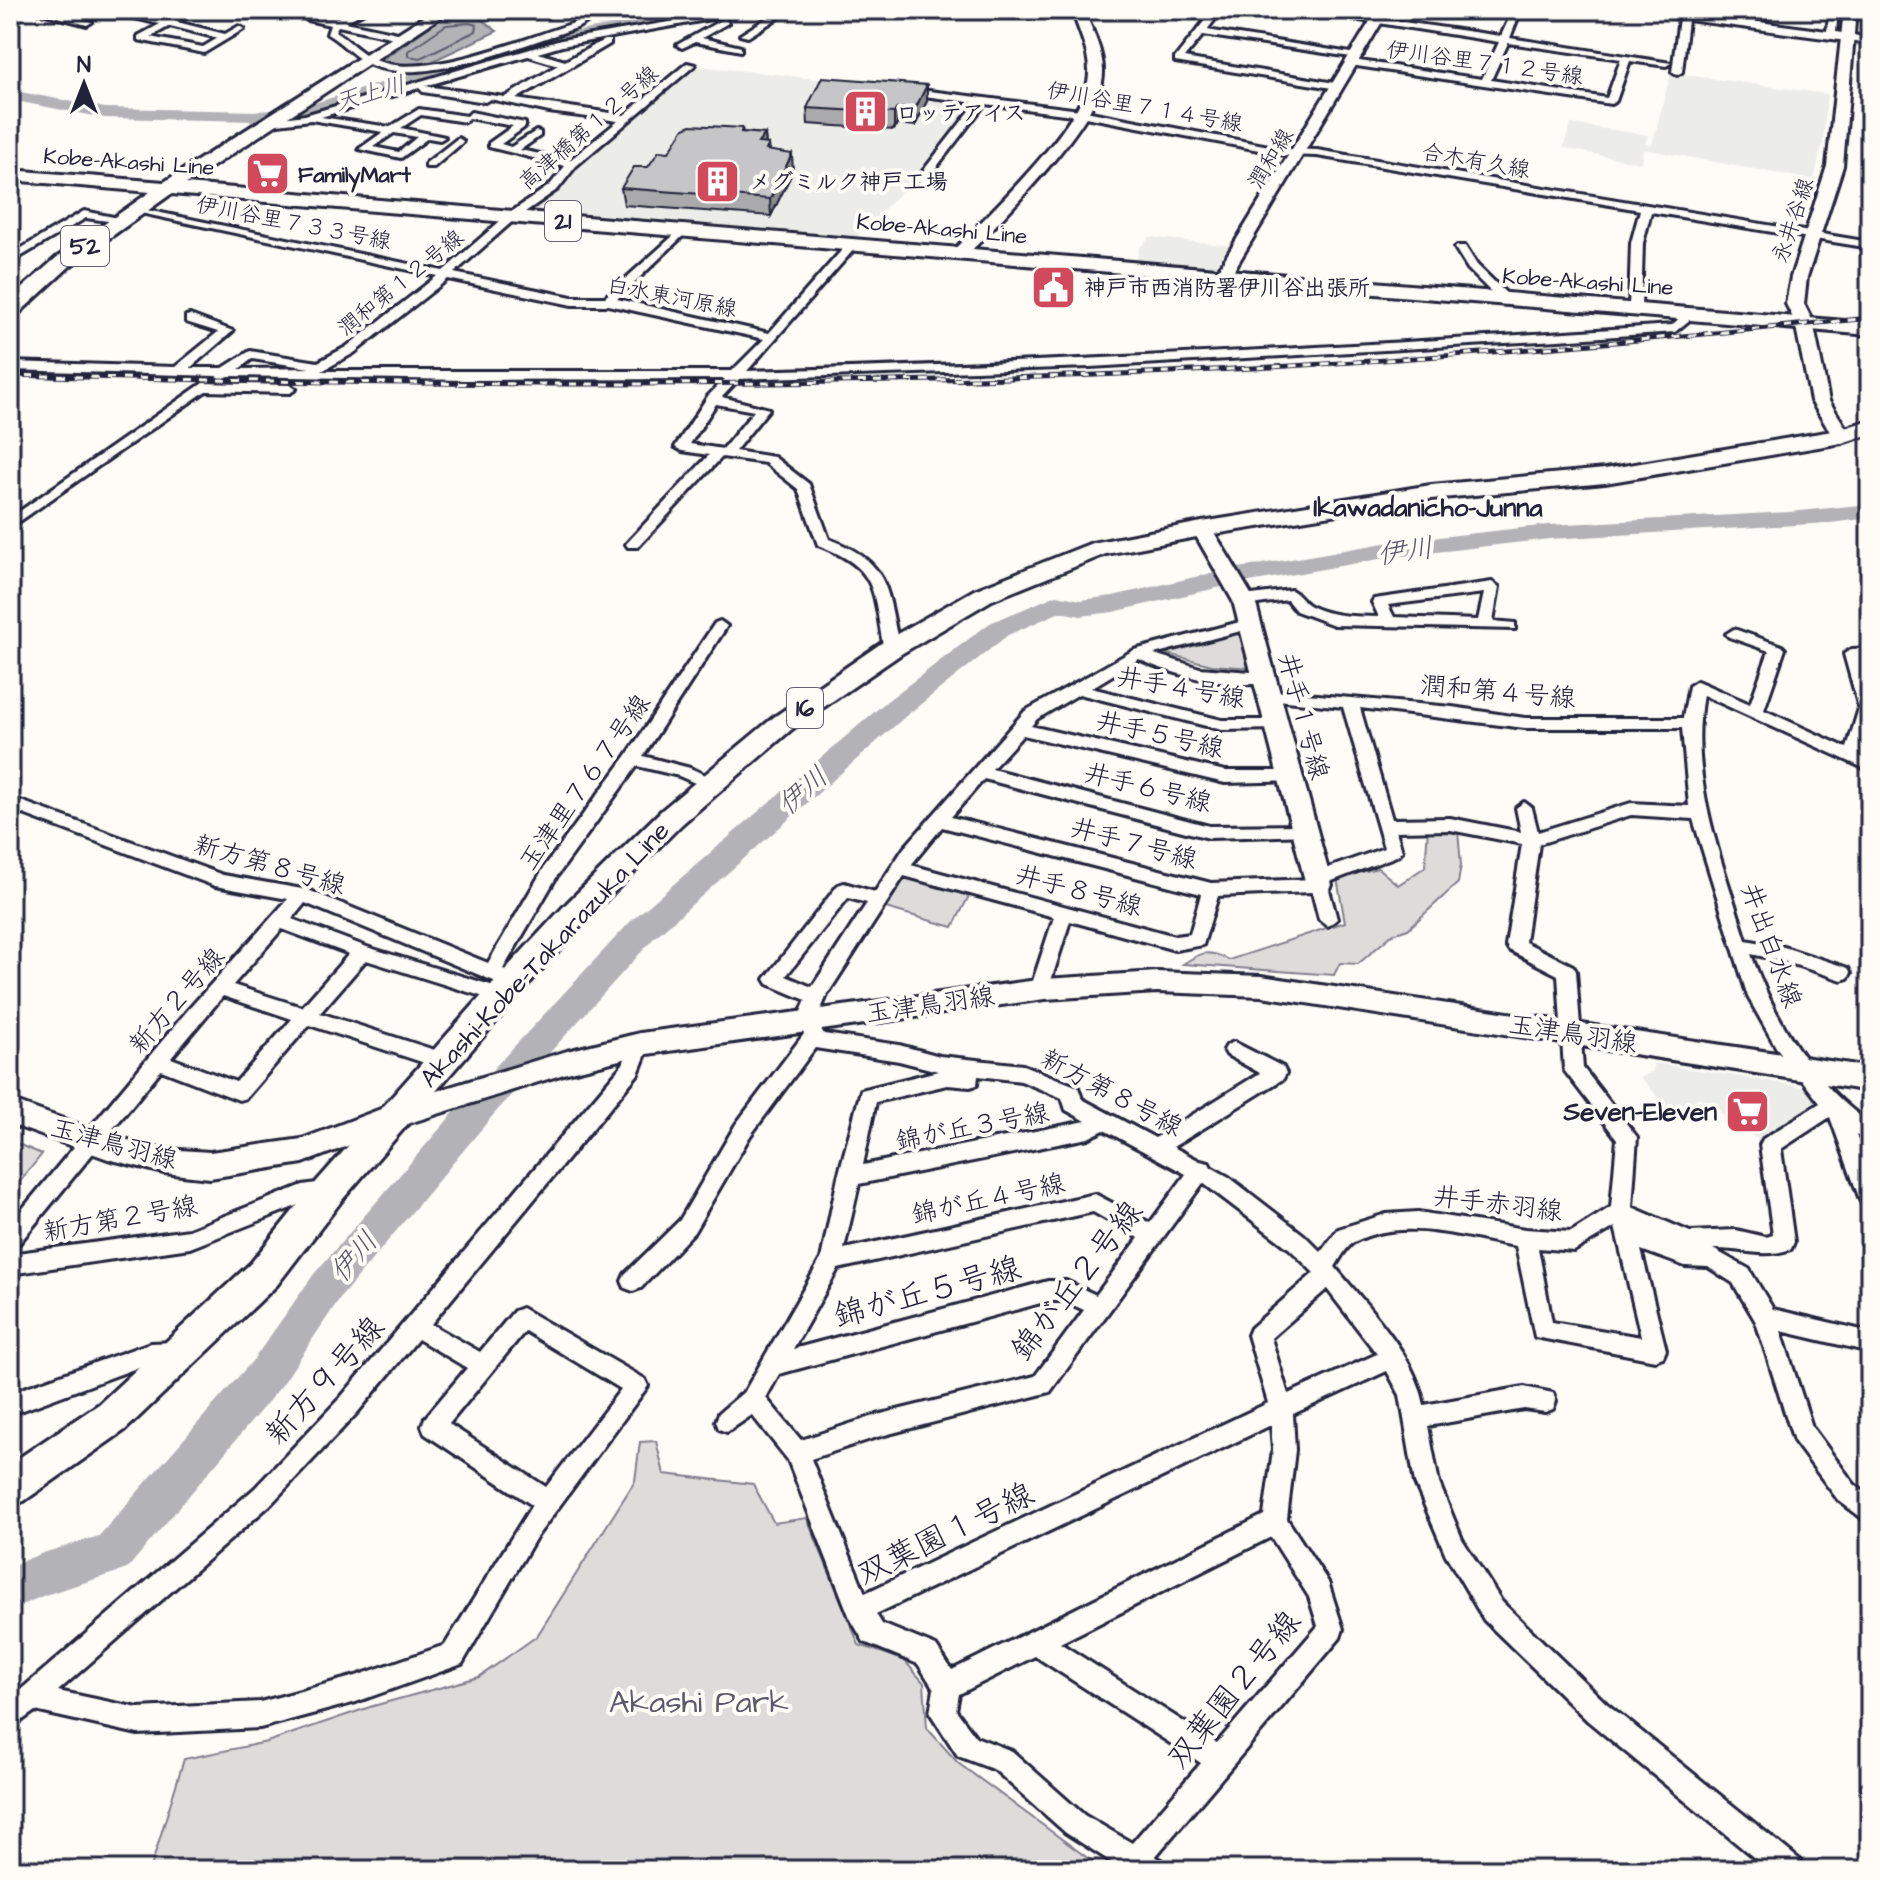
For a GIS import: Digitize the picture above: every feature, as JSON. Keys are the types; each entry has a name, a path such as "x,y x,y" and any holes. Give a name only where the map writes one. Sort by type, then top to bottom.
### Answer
{"main road":[{"name":"52","path":"14,302 65,261 167,188 444,10"},
{"name":"Kobe-Akashi Line","path":"10,175 1870,329"},
{"name":"Akashi-Kobe-Takarazuka Line","path":"10,1487 112,1417 264,1274 330,1190 443,1061 502,982 672,817 783,723 892,648 983,595 1063,560 1100,548 1431,492 1605,476 1842,436 1870,427"}],"street":[{"path":"34,10 87,22"},
{"path":"52,27 89,10"},
{"path":"144,10 134,15 223,36"},
{"path":"193,10 141,38 202,52 223,36 239,29"},
{"path":"324,10 310,18 404,37"},
{"path":"364,10 336,23 330,32 369,61 406,69 442,66 581,24 589,18 580,10"},
{"path":"682,45 716,24 755,14 755,10"},
{"path":"270,122 306,118 561,43 755,10"},
{"path":"959,254 1059,141 1080,113 1095,84 1096,60 1078,10"},
{"path":"1218,10 1178,60 1338,86"},
{"path":"1300,10 1380,16 1505,40 1666,63"},
{"path":"1486,82 1517,10"},
{"path":"1834,10 1842,36"},
{"name":"永井谷線","path":"1842,436 1820,401 1804,322 1795,304 1799,277 1835,166 1842,36 1850,10"},
{"path":"1677,72 1677,14 1735,23 1774,24 1870,41"},
{"path":"716,24 748,33 778,15"},
{"name":"潤和線","path":"1223,275 1380,16"},
{"path":"1733,39 1735,23"},
{"path":"669,31 738,49"},
{"name":"伊川谷里７１２号線","path":"1200,32 1611,101 1627,57"},
{"path":"507,100 607,42"},
{"path":"529,53 566,64"},
{"name":"高津橋第１２号線","path":"511,217 554,187 572,164 690,65"},
{"path":"442,66 458,75"},
{"path":"401,91 434,89 485,99"},
{"name":"伊川谷里７１４号線","path":"896,90 1080,113 1285,152 1299,152"},
{"path":"440,137 468,117 487,96 549,109 628,119"},
{"path":"921,180 983,100"},
{"path":"426,135 401,155 364,149 419,112 521,125 493,145 572,164"},
{"path":"306,118 458,141 430,165"},
{"path":"513,150 536,134"},
{"name":"合木有久線","path":"1299,152 1870,245"},
{"path":"1635,309 1637,243 1646,209"},
{"name":"伊川谷里７３３号線","path":"10,260 84,214 129,215 443,274"},
{"name":"潤和第１２号線","path":"316,370 350,350 511,217"},
{"path":"608,301 682,231"},
{"path":"852,245 713,399 682,447 769,460 804,487 823,542 853,555 876,574 892,648"},
{"path":"1461,248 1472,267 1505,299"},
{"name":"白水東河原線","path":"443,274 572,301 608,301 772,337"},
{"path":"10,366 225,373 316,370 735,375 1002,367 1400,347 1675,328 1692,313"},
{"path":"178,371 227,331 190,319"},
{"path":"10,524 225,373"},
{"path":"203,387 290,389"},
{"path":"633,544 763,409 713,399"},
{"name":"井手１号線","path":"1205,532 1244,601 1328,919"},
{"path":"1389,622 1379,602 1492,587 1484,626"},
{"path":"1244,601 1291,595 1301,608 1334,620 1510,626"},
{"path":"633,1281 687,1226 813,1018 898,868 1018,728 1031,715 1139,653 1251,624"},
{"name":"玉津里７６７号線","path":"502,982 551,871 633,759 720,626"},
{"path":"1734,634 1777,649 1755,712 1870,765"},
{"path":"1853,757 1867,708 1852,654 1868,652"},
{"name":"潤和第４号線","path":"1139,653 1151,660 1350,702 1525,723 1690,723"},
{"name":"井出白水線","path":"1755,712 1697,686 1690,723 1698,813 1757,997 1783,1042 1836,1108 1870,1200"},
{"name":"井手４号線","path":"1078,688 1091,694 1222,725 1277,725"},
{"path":"1319,885 1326,876 1393,851 1350,702"},
{"name":"井手５号線","path":"1018,728 1225,777 1291,777"},
{"path":"633,759 684,772 711,784"},
{"name":"井手６号線","path":"981,772 1209,832 1305,831"},
{"name":"新方第８号線","path":"10,803 221,881 302,895 502,982"},
{"path":"1524,808 1531,840 1515,945 1567,971 1574,1070 1627,1137 1621,1212 1655,1350 1543,1330 1525,1238"},
{"path":"1386,825 1450,824 1531,840 1631,809 1698,813"},
{"name":"井手７号線","path":"939,820 1211,890 1319,885"},
{"name":"井手８号線","path":"898,868 1175,943 1197,940 1211,890"},
{"path":"813,1018 774,979 844,890 878,900"},
{"name":"新方２号線","path":"10,1239 302,895"},
{"path":"1039,990 1064,913"},
{"path":"279,921 362,952 502,982"},
{"path":"1739,945 1784,954 1842,973"},
{"path":"158,1061 239,1092 362,952"},
{"name":"玉津鳥羽線","path":"10,1112 91,1141 164,1161 210,1165 303,1151 394,1116 567,1062 640,1044 813,1018 1039,990 1157,982 1261,986 1870,1079"},
{"path":"220,988 443,1061"},
{"name":"新方第８号線","path":"813,1018 818,1041 899,1053 940,1064 1023,1073 1071,1093 1073,1104 1202,1169 1297,1242 1325,1270 1381,1339 1411,1393 1427,1483 1454,1547 1493,1611 1597,1712 1790,1870"},
{"name":"新方９号線","path":"10,1716 263,1496 349,1405 631,1068 640,1044"},
{"path":"1157,1147 1276,1073 1234,1050"},
{"path":"727,1421 753,1399 831,1261 868,1096 947,1077 1021,1084 1073,1104"},
{"path":"1627,1235 1685,1257 1697,1249 1736,1239 1766,1246 1784,1242 1770,1145 1836,1108 1870,1134"},
{"name":"錦が丘３号線","path":"848,1177 1088,1130 1104,1120"},
{"name":"錦が丘２号線","path":"797,1453 877,1426 1042,1385 1202,1169"},
{"name":"新方第２号線","path":"10,1264 190,1239 303,1194 330,1190"},
{"name":"錦が丘４号線","path":"831,1261 1095,1203 1151,1234"},
{"path":"1621,1212 1689,1241 1741,1276 1766,1318 1802,1433 1846,1492 1870,1512"},
{"name":"井手赤羽線","path":"1281,1410 1259,1335 1325,1270 1345,1236 1386,1223 1418,1221 1525,1238 1574,1242 1621,1212"},
{"name":"錦が丘５号線","path":"770,1366 1048,1291 1066,1291 1100,1307"},
{"path":"31,1698 138,1721 260,1715 356,1689 453,1655 527,1531 550,1503 637,1386 522,1318 433,1426 550,1503"},
{"path":"1766,1318 1870,1342"},
{"path":"415,1326 484,1366"},
{"path":"10,1404 150,1353 184,1351"},
{"name":"双葉園１号線","path":"947,1686 927,1655 873,1633 859,1609 1214,1439 1392,1358"},
{"path":"1415,1417 1524,1398 1545,1401"},
{"path":"753,1399 797,1453 859,1609"},
{"path":"1143,1865 1075,1824 1003,1760 967,1747 943,1713 947,1686 1275,1522 1284,1450 1281,1410"},
{"name":"双葉園２号線","path":"1143,1865 1220,1760 1331,1629 1319,1591 1275,1522"},
{"path":"1036,1642 1220,1760"}],"shaded area":[{"path":"590,10 706,10 601,28 592,22 597,17"},
{"path":"696,66 974,100 921,172 855,238 525,211 553,191 594,146 636,118"},
{"path":"1671,73 1827,94 1823,142 1814,180 1643,149 1641,163 1563,148 1571,124 1648,135 1645,144 1652,145"},
{"path":"1150,237 1233,246 1222,265 1214,267 1137,261 1139,248"},
{"path":"1653,1063 1804,1087 1822,1100 1761,1142 1699,1097 1673,1114 1640,1077 1653,1072"}],"green space":[{"path":"1245,633 1252,668 1212,665 1163,653"},
{"path":"1428,828 1458,831 1461,865 1458,883 1408,929 1393,934 1358,964 1340,963 1334,975 1183,964 1205,953 1229,960 1345,922 1337,878 1378,868 1398,885 1425,867"},
{"path":"902,877 970,894 953,927 882,907"},
{"path":"10,1141 42,1154 10,1194"},
{"name":"Akashi Park","path":"656,1441 664,1474 753,1484 774,1523 807,1518 859,1645 904,1660 924,1683 927,1728 958,1763 1104,1870 144,1870 151,1867 184,1759 267,1742 373,1706 479,1677 537,1636 635,1481 640,1442"}],"water":[{"path":"482,16 480,18 497,31 422,66 379,62 443,17"}],"building":[{"path":"822,77 927,85 915,109 897,108 894,113 807,108"},
{"name":"メグミルク神戸工場","path":"691,125 742,128 741,132 765,134 758,143 769,144 766,150 792,154 770,199 621,188 634,167 648,167 659,151 669,152 684,128"}],"waterway":[{"name":"天上川","path":"10,95 105,113 259,116 299,113 473,61 562,39 724,10"},
{"name":"伊川","path":"10,1588 43,1574 112,1554 268,1372 327,1286 482,1104 643,929 897,708 999,629 1057,603 1081,608 1113,604 1221,579 1440,543 1589,529 1790,519 1870,511"}],"railway":[{"path":"10,375 300,382 590,384 1025,377 1258,368 1433,357 1870,318"}],"place":[{"name":"ロッテアイス","path":"865,112"},
{"name":"FamilyMart","path":"267,174"},
{"name":"メグミルク神戸工場","path":"718,181"},
{"name":"神戸市西消防署伊川谷出張所","path":"1053,287"},
{"name":"Seven-Eleven","path":"1748,1111"}],"district":[{"name":"Ikawadanicho-Junna","path":"1428,507"}]}
